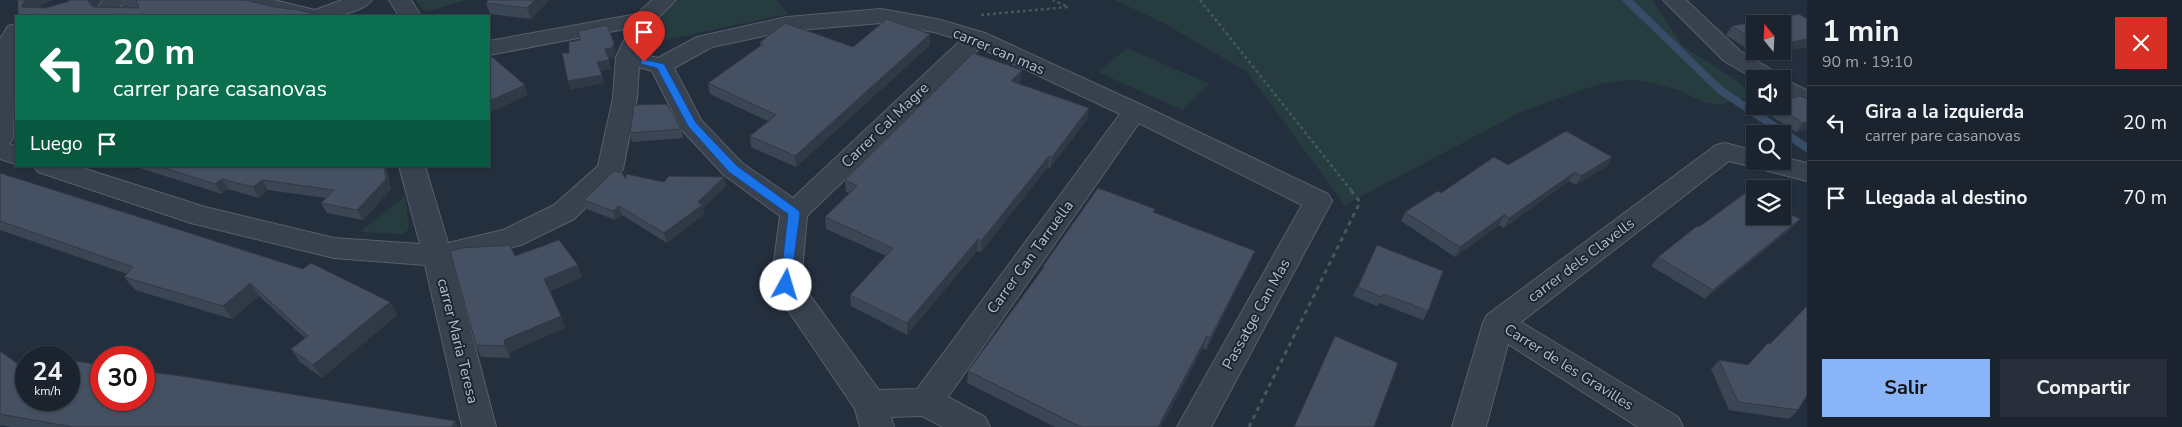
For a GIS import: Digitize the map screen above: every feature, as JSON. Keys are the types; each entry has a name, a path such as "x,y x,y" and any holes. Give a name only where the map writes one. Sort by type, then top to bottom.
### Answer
{"street":[{"path":"114,0 108,10 129,15"},
{"path":"248,0 308,15"},
{"path":"323,15 361,0"},
{"path":"400,0 409,15"},
{"path":"50,167 201,216 334,248 437,256 511,238 564,212 610,170 625,98 628,57 644,21 665,0"},
{"path":"1674,0 1732,56 1756,70"},
{"name":"carrer can mas","path":"661,66 704,42 787,24 881,16 937,26 977,38 1135,111 1318,201"},
{"path":"490,48 644,21"},
{"path":"0,139 9,93 4,56 15,33"},
{"name":"Carrer Cal Magre","path":"794,213 977,38"},
{"path":"628,57 661,66 691,124 733,169 794,213 786,285 873,416 926,402 973,427"},
{"path":"1791,91 1807,100"},
{"name":"Carrer Can Tarruella","path":"926,402 1135,111"},
{"path":"0,150 15,156"},
{"name":"carrer dels Clavells","path":"1498,323 1725,152 1746,157"},
{"path":"412,167 437,256"},
{"path":"1791,168 1807,172"},
{"name":"Passatge Can Mas","path":"1194,427 1318,201"},
{"name":"carrer Maria Teresa","path":"437,256 479,427"},
{"path":"1469,427 1498,323"},
{"name":"Carrer de les Gravilles","path":"1498,323 1666,427"}],"path":[{"path":"937,26 950,17 1068,7 1053,0"}],"green space":[{"path":"415,0 466,0 425,12"},
{"path":"680,0 777,0 788,14 660,41 646,37 655,17"},
{"path":"1115,0 1652,0 1683,46 1746,88 1746,98 1718,105 1703,102 1678,90 1643,81 1628,80 1599,84 1523,111 1345,205 1247,72 1169,26"},
{"path":"1127,48 1210,84 1182,110 1098,72"},
{"path":"405,196 409,228 404,234 360,232"}],"building":[{"path":"18,0 25,0 21,7 45,8 70,0 89,0 93,7 139,8 136,0 245,0 320,15 18,15"},
{"path":"488,0 535,0 527,8 486,3"},
{"path":"1799,14 1807,19 1807,39 1791,42 1791,15"},
{"path":"887,19 930,34 795,156 750,136 776,115 708,83 763,44 760,42 785,23 853,47"},
{"path":"1746,23 1746,35 1732,26"},
{"path":"607,25 614,43 612,48 605,49 609,60 597,62 602,75 568,81 562,53 569,53 569,42 580,40 578,31"},
{"path":"973,53 1022,70 1011,81 1089,108 1052,157 1049,156 981,241 978,239 907,323 850,295 893,248 825,217 857,186 845,180"},
{"path":"490,55 525,85 490,101"},
{"path":"1800,96 1807,98 1807,122 1803,123 1791,115 1791,98"},
{"path":"667,104 681,129 630,133 634,105"},
{"path":"1566,131 1612,157 1581,176 1575,172 1509,218 1504,215 1460,247 1405,212 1438,191 1441,193 1494,157 1508,165"},
{"path":"161,167 384,167 386,179 357,210 321,203 334,190 262,180 253,187 222,179 215,184"},
{"path":"614,171 622,173 626,179 626,174 664,182 669,176 724,177 698,202 702,205 664,233 619,206 613,211 584,200"},
{"path":"0,173 303,269 311,263 390,302 313,365 291,349 308,336 250,283 223,306 124,277 133,267 0,221"},
{"path":"1098,188 1155,209 1153,212 1255,251 1210,338 1207,336 1158,427 1081,427 968,371 1044,267"},
{"path":"1746,192 1746,225 1791,225 1791,214 1800,219 1713,290 1658,257 1697,226 1699,227"},
{"path":"559,240 578,265 544,279 561,316 504,340 505,346 476,345 450,251 462,248 510,245 515,256"},
{"path":"1377,245 1443,271 1428,311 1384,294 1382,297 1358,287"},
{"path":"1807,306 1807,395 1798,410 1738,402 1719,360 1748,365"},
{"path":"1335,336 1398,363 1374,427 1294,427"},
{"path":"0,351 15,362 15,411 80,411 80,362 90,363 90,411 155,411 155,372 455,421 452,427 73,427 0,414"}],"waterway":[{"path":"1627,0 1720,90 1807,148"}],"route":[{"path":"644,62 661,66 668,83 691,124 733,169 794,213 786,285"}]}
